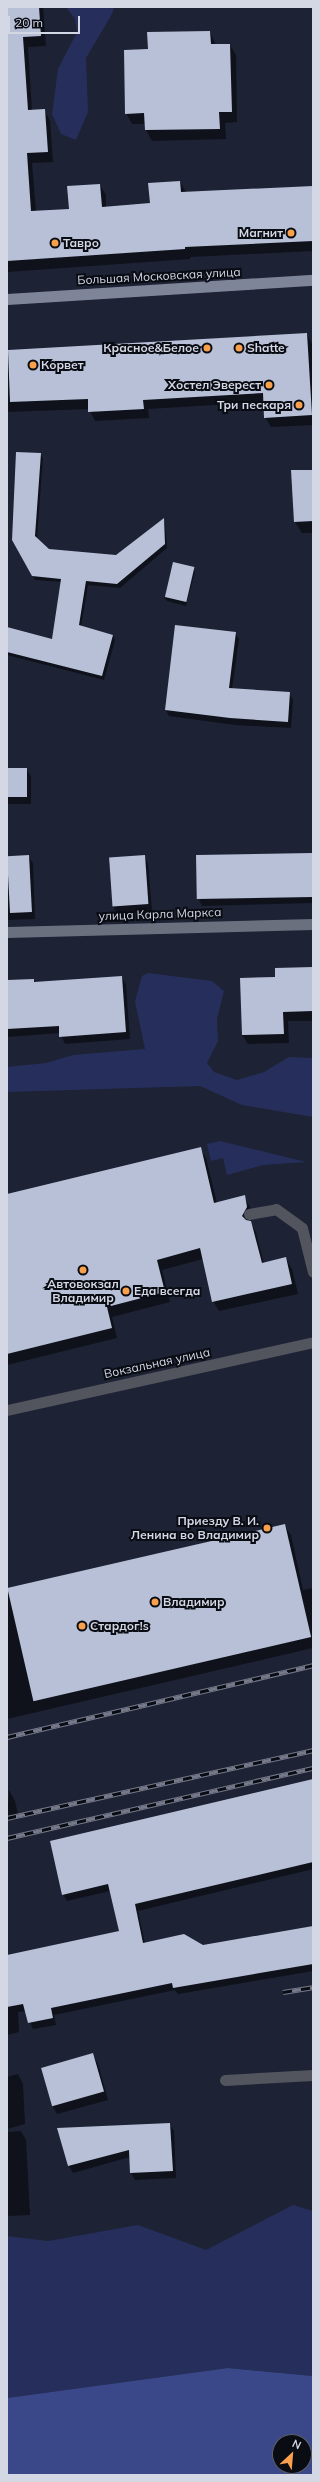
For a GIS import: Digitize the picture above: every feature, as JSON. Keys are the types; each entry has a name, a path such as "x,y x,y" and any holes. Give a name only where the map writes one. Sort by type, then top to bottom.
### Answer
{"main road":[{"name":"Большая Московская улица","path":"7,299 313,280"},
{"name":"улица Карла Маркса","path":"7,932 313,924"}],"street":[{"path":"249,1214 276,1209 302,1228 313,1272"},
{"name":"Вокзальная улица","path":"7,1410 313,1342"},
{"path":"224,2080 313,2076"}],"shaded area":[{"path":"66,7 114,7 112,14 86,58 88,112 76,140 61,134 52,114 58,69 77,32 75,19"},
{"path":"148,973 212,981 224,991 217,1019 218,1041 207,1063 214,1072 237,1080 264,1072 289,1057 313,1058 313,1117 242,1105 200,1086 7,1092 7,1067 46,1063 73,1055 145,1049 135,1001 142,976"},
{"path":"220,1141 306,1162 263,1165 227,1175 223,1158 211,1161 207,1144"},
{"path":"293,2205 313,2211 313,2376 228,2368 7,2398 7,2236 48,2241 138,2225 206,2250"},
{"path":"228,2368 313,2376 313,2475 7,2475 7,2398"}],"building":[{"path":"7,7 39,7 41,36 23,37 28,110 45,109 48,152 27,153 31,211 69,209 67,186 100,184 102,207 150,203 148,183 180,181 181,192 313,186 313,241 185,247 185,249 7,261"},
{"path":"210,31 211,44 230,44 232,112 219,112 220,129 145,130 144,113 125,114 124,50 148,49 147,32"},
{"path":"307,333 312,415 264,418 263,393 143,400 144,409 88,412 88,399 10,402 8,350"},
{"path":"16,452 41,453 35,536 49,549 116,555 164,518 165,544 117,584 86,581 79,625 113,635 102,676 7,652 7,627 52,639 61,579 32,576 12,540"},
{"path":"291,470 313,470 313,521 294,522"},
{"path":"173,562 194,567 186,602 165,597"},
{"path":"175,625 236,632 229,688 290,692 288,722 230,718 165,710"},
{"path":"7,768 27,768 27,797 7,797"},
{"path":"312,853 313,897 197,899 196,855"},
{"path":"29,855 32,912 10,913 7,856"},
{"path":"145,855 148,904 113,906 109,858"},
{"path":"313,967 313,1011 283,1012 284,1034 242,1035 240,978 275,977 275,968"},
{"path":"122,976 126,1032 59,1037 59,1026 7,1029 7,980 34,979 34,982"},
{"name":"Автовокзал Владимир","path":"201,1147 214,1203 245,1195 247,1207 242,1216 246,1220 251,1221 262,1263 286,1257 292,1284 212,1302 200,1248 157,1260 165,1292 107,1307 112,1328 7,1354 7,1194"},
{"name":"Владимир","path":"285,1524 311,1637 33,1701 7,1588"},
{"path":"313,1779 313,1862 135,1904 143,1943 184,1934 203,1945 313,1926 313,1964 173,1988 172,1983 51,2008 53,2018 28,2023 23,2004 7,2007 7,1955 119,1931 108,1884 62,1895 50,1841"},
{"path":"93,2053 104,2091 52,2106 41,2068"},
{"path":"170,2123 173,2171 130,2173 129,2150 68,2166 57,2128"}],"railway":[{"path":"7,1737 313,1665"},
{"path":"7,1818 313,1750"},
{"path":"7,1838 313,1768"},
{"path":"283,1992 313,1987"}],"place":[{"name":"Магнит","path":"291,233"},
{"name":"Тавро","path":"55,243"},
{"name":"Красное&Белое","path":"207,348"},
{"name":"Shatte","path":"239,348"},
{"name":"Корвет","path":"33,365"},
{"name":"Хостел Эверест","path":"269,385"},
{"name":"Три пескаря","path":"299,405"},
{"name":"Автовокзал Владимир","path":"83,1270"},
{"name":"Еда всегда","path":"126,1291"},
{"name":"Приезду В. И. Ленина во Владимир","path":"267,1528"},
{"name":"Владимир","path":"155,1602"},
{"name":"Стардог!s","path":"82,1626"}]}
